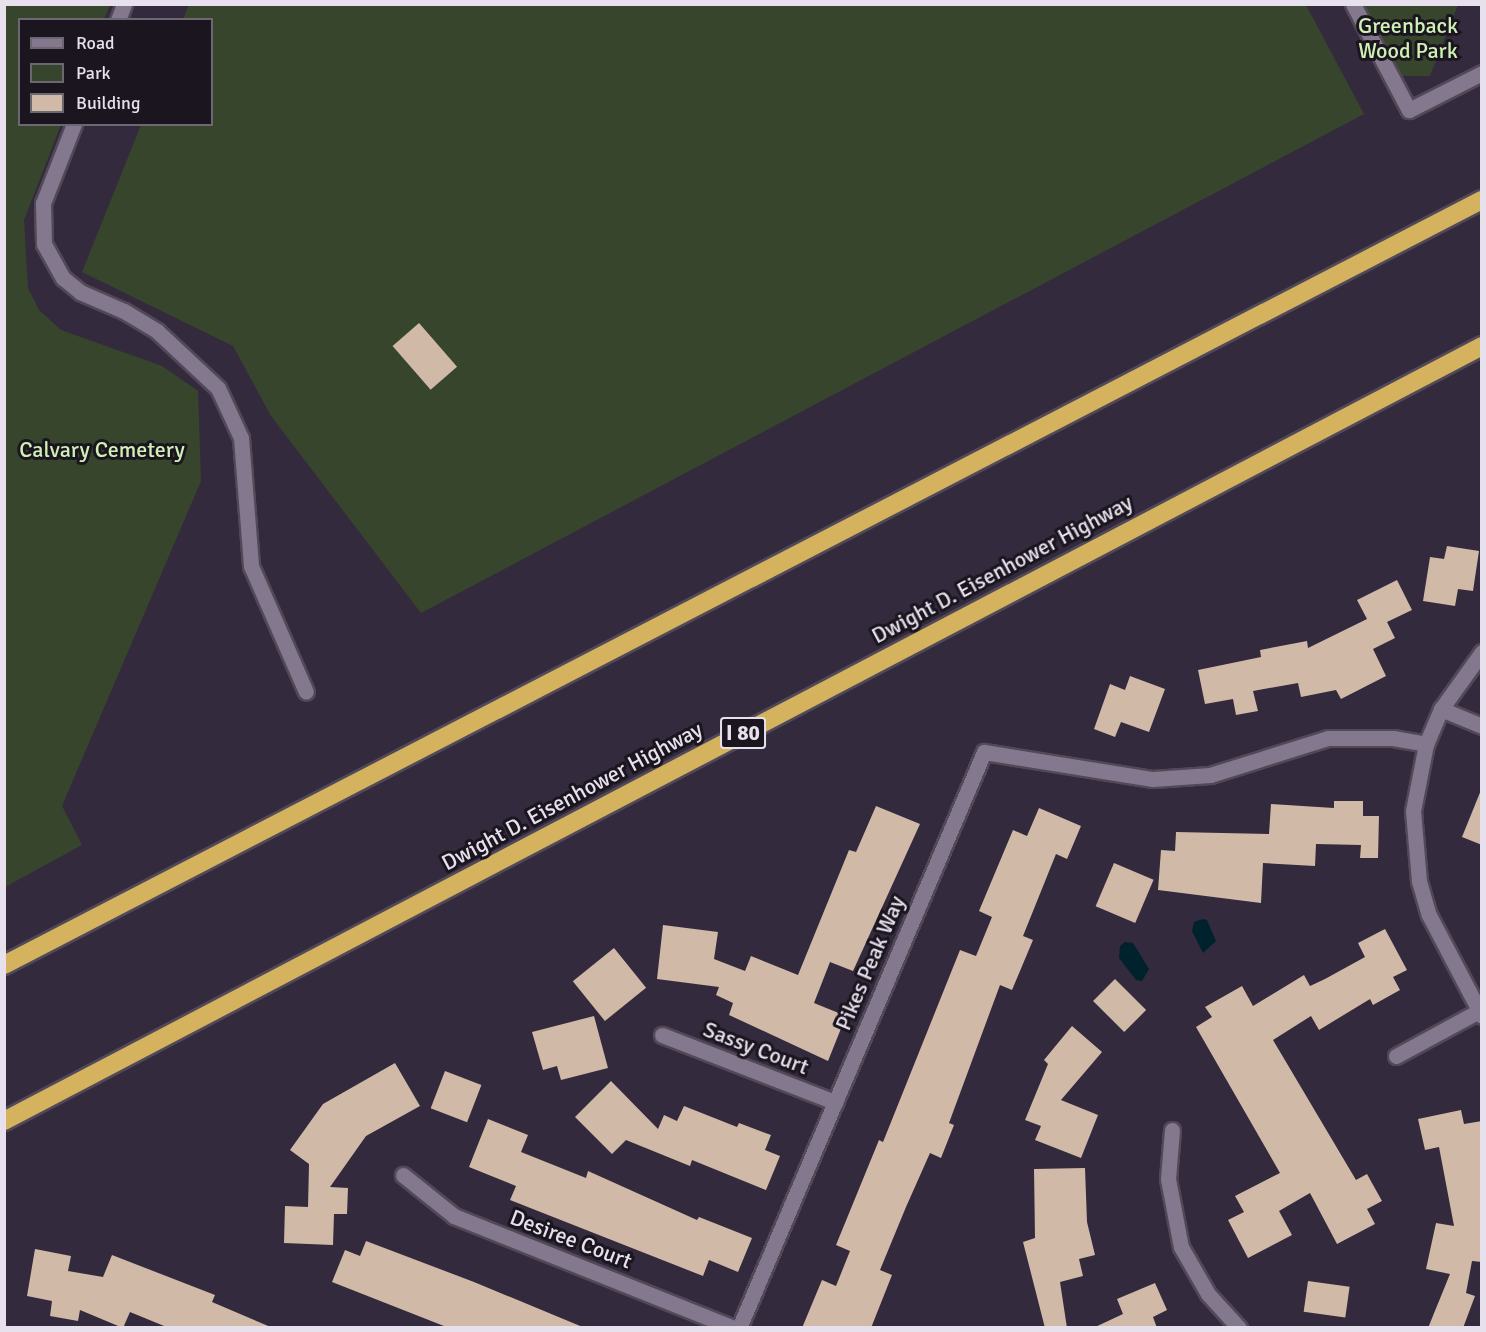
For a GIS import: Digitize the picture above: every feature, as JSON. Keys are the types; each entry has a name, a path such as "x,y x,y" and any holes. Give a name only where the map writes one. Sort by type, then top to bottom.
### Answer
{"highway":[{"path":"4,965 1482,200"},
{"name":"Dwight D. Eisenhower Highway","path":"4,1121 1482,346"}],"street":[{"path":"1353,4 1409,110 1482,73"},
{"path":"73,126 43,203 44,244 63,278 80,292 124,311 157,331 196,365 227,403 244,455 251,566 306,692"},
{"path":"1396,1056 1480,1014 1443,945 1419,881 1413,811 1426,744 1441,709 1482,652"},
{"path":"1441,709 1482,726"},
{"name":"Pikes Peak Way","path":"739,1328 984,752 1153,779 1210,775 1328,738 1382,737 1426,744"},
{"name":"Sassy Court","path":"662,1035 835,1102"},
{"path":"1172,1130 1168,1179 1181,1247 1208,1294 1239,1328"},
{"name":"Desiree Court","path":"403,1175 454,1216 734,1328"}],"green space":[{"name":"Calvary Cemetery","path":"5,4 110,5 104,18 18,18 18,126 61,126 24,220 28,288 39,310 61,330 162,366 198,391 201,481 62,806 82,845 5,887"},
{"path":"189,5 1306,5 1364,114 421,613 271,416 233,346 82,272 141,126 213,126 213,18 183,18"},
{"name":"Greenback Wood Park","path":"1353,5 1458,5 1430,76 1391,76"}],"water":[{"path":"1207,920 1216,941 1203,953 1192,931 1194,922"},
{"path":"1125,942 1133,943 1149,969 1142,981 1136,980 1119,958 1120,946"}],"building":[{"path":"419,323 457,367 431,390 393,346"},
{"path":"1447,546 1479,551 1473,591 1458,589 1455,606 1423,601 1430,557 1444,559"},
{"path":"1397,580 1412,610 1387,622 1395,638 1373,649 1386,676 1341,699 1336,690 1301,697 1298,683 1253,691 1258,711 1236,715 1233,699 1205,704 1198,670 1261,657 1260,650 1307,641 1308,648 1367,619 1357,600"},
{"path":"1130,676 1165,689 1149,732 1121,722 1115,737 1094,729 1110,684 1125,690"},
{"path":"1482,790 1482,845 1462,837"},
{"path":"1334,801 1363,801 1363,816 1379,816 1378,858 1360,858 1361,845 1316,844 1315,866 1263,863 1261,903 1158,890 1161,850 1175,851 1176,832 1269,834 1271,804 1334,808"},
{"path":"876,806 920,824 853,971 830,962 814,1003 846,1016 828,1061 729,1015 733,1003 716,995 719,987 657,979 663,925 718,932 714,959 745,971 751,956 798,975 849,850 856,852"},
{"path":"1039,808 1081,826 1067,859 1056,854 1023,936 1033,940 1012,990 1000,985 949,1123 954,1125 941,1158 930,1153 906,1207 880,1270 892,1275 871,1328 802,1328 822,1280 836,1286 850,1251 836,1245 879,1140 883,1142 960,950 976,956 992,917 979,911 1013,830 1027,836"},
{"path":"1114,863 1154,880 1135,923 1096,906"},
{"path":"1385,929 1407,970 1393,977 1400,990 1373,1005 1370,999 1319,1030 1311,1016 1273,1040 1356,1180 1367,1174 1382,1201 1367,1209 1375,1224 1337,1244 1310,1193 1279,1211 1292,1235 1248,1258 1228,1220 1244,1212 1235,1196 1280,1173 1196,1027 1212,1017 1205,1007 1242,986 1253,1006 1304,975 1310,986 1325,979 1365,957 1358,943"},
{"path":"614,948 646,988 605,1021 573,981"},
{"path":"1115,979 1146,1010 1124,1032 1093,1001"},
{"path":"594,1016 608,1068 561,1080 557,1066 543,1070 532,1032"},
{"path":"1072,1026 1102,1052 1061,1100 1098,1115 1081,1158 1035,1140 1041,1126 1025,1120 1048,1064 1044,1060"},
{"path":"395,1063 420,1106 366,1136 330,1187 348,1188 347,1214 334,1214 333,1245 284,1243 285,1206 308,1207 309,1164 290,1150 323,1104"},
{"path":"445,1071 481,1085 467,1122 431,1108"},
{"path":"611,1081 658,1129 664,1115 677,1121 684,1106 737,1127 739,1123 771,1135 765,1150 780,1156 766,1190 692,1160 690,1166 626,1140 612,1154 575,1117"},
{"path":"1461,1110 1464,1124 1482,1121 1482,1262 1472,1261 1466,1293 1475,1296 1463,1328 1428,1328 1450,1274 1426,1269 1436,1223 1454,1226 1439,1147 1425,1150 1418,1119"},
{"path":"488,1119 528,1135 521,1152 586,1178 588,1171 697,1220 699,1217 752,1238 738,1272 709,1260 703,1276 510,1200 516,1186 469,1167"},
{"path":"1085,1168 1087,1222 1095,1255 1079,1259 1083,1276 1060,1282 1067,1328 1045,1328 1023,1242 1035,1238 1034,1169"},
{"path":"366,1241 585,1328 449,1328 332,1282 345,1250 360,1256"},
{"path":"35,1249 71,1256 68,1271 103,1277 112,1255 215,1295 212,1302 273,1328 169,1328 130,1312 123,1328 80,1310 78,1321 50,1316 52,1301 27,1296"},
{"path":"1308,1281 1350,1287 1345,1318 1304,1312"},
{"path":"1155,1283 1167,1310 1153,1317 1157,1328 1093,1328 1123,1314 1117,1299"}]}
